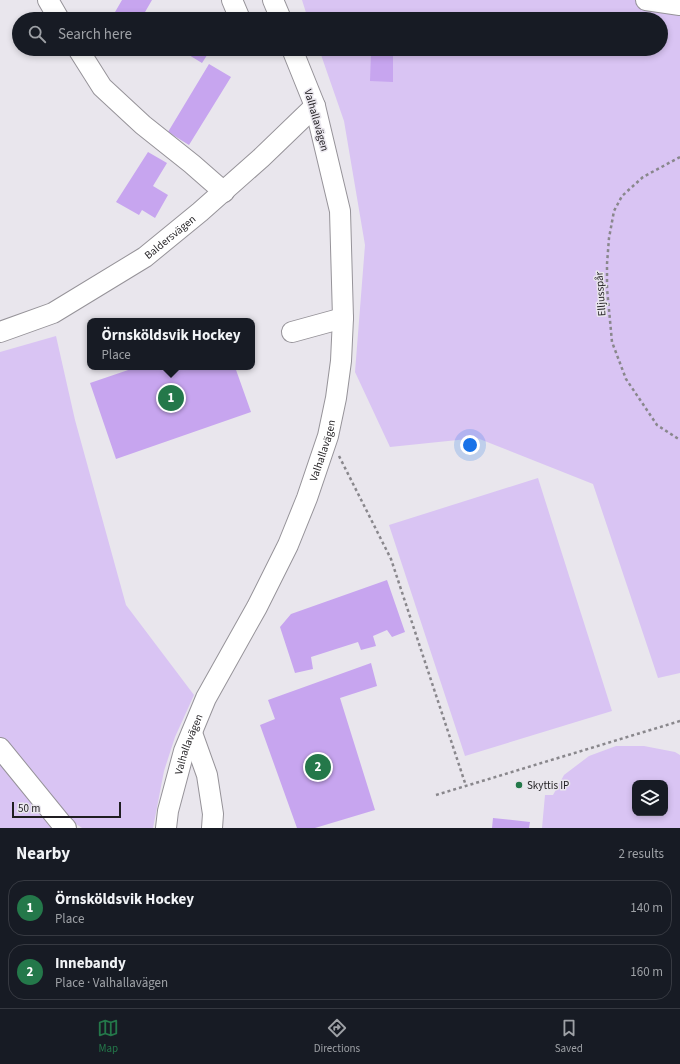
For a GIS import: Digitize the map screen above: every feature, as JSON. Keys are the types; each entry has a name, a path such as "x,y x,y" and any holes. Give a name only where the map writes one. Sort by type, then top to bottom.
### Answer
{"street":[{"path":"48,0 55,12"},
{"path":"232,0 237,12"},
{"path":"273,0 278,12"},
{"path":"646,0 680,5"},
{"path":"82,56 102,87 143,125 224,192"},
{"name":"Valhallavägen","path":"166,828 168,811 184,751 206,698 257,607 288,545 307,498 328,436 336,398 341,361 343,318 340,211 315,106 295,56"},
{"name":"Baldersvägen","path":"0,332 53,313 145,257 224,192 315,106"},
{"path":"292,332 343,318"},
{"path":"192,733 208,776 213,814 212,828"},
{"path":"0,748 66,828"}],"path":[{"name":"Elljusspår","path":"680,157 643,177 622,196 614,212 609,238 607,288 612,342 626,379 657,425 680,440"},
{"path":"328,436 391,559 466,786"},
{"path":"436,796 680,721"}],"shaded area":[{"path":"302,0 680,0 680,673 658,678 593,484 477,438 390,447 355,372 365,245 344,121 321,56 668,56 668,12 306,12"},
{"path":"56,336 75,420 126,605 194,695 175,737 164,771 153,828 82,828 76,824 71,828 0,828 0,352"},
{"path":"538,478 612,711 465,756 389,525"},
{"path":"616,746 644,746 675,752 680,755 680,828 542,828 545,795 553,795 564,775 589,756"}],"building":[{"path":"122,0 152,0 145,12 115,12"},
{"path":"190,56 206,56 202,63"},
{"path":"371,56 393,56 393,82 370,81"},
{"path":"209,64 231,77 189,145 168,132"},
{"path":"148,152 167,163 153,186 168,195 155,218 142,210 139,215 116,202"},
{"path":"128,370 236,370 251,412 116,459 90,383"},
{"path":"387,580 405,632 392,637 387,630 373,636 376,646 361,650 358,642 311,657 313,669 295,673 280,627 291,614"},
{"path":"371,663 377,686 340,698 375,810 315,828 297,828 260,725 275,719 268,700"},
{"path":"493,818 530,822 529,828 492,828"}],"place":[{"name":"Örnsköldsvik Hockey","path":"171,398"},
{"name":"Innebandy","path":"318,767"},
{"name":"Skyttis IP","path":"519,785"}]}
